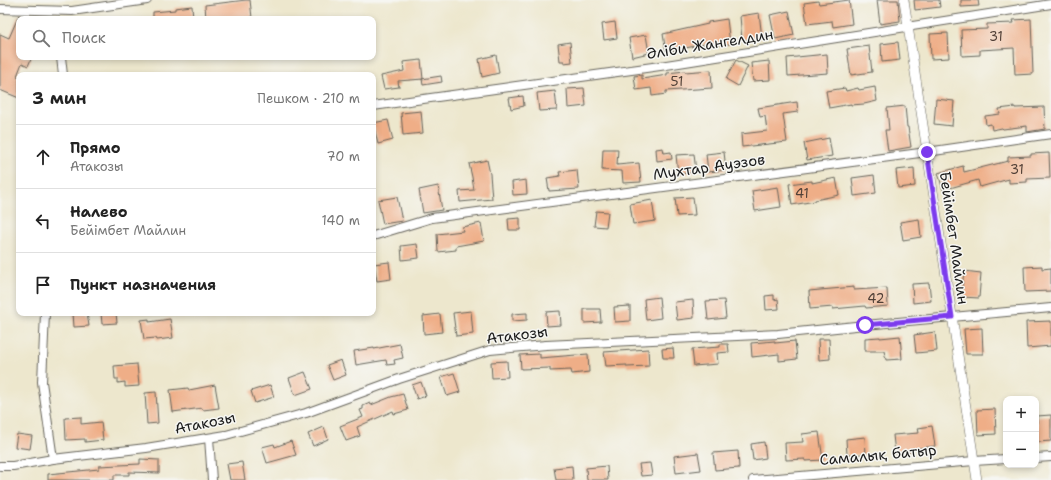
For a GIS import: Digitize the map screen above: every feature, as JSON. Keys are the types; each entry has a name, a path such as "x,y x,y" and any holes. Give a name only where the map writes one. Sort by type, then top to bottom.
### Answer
{"street":[{"path":"0,9 58,15 72,11 147,0"},
{"name":"Бейімбет Майлин","path":"904,0 977,480"},
{"name":"Әліби Жангелдин","path":"376,106 660,66 1051,4"},
{"path":"61,60 63,72"},
{"name":"Мухтар Ауэзов","path":"376,235 432,218 1051,134"},
{"name":"Атакозы","path":"0,466 13,466 54,459 146,448 226,435 306,413 399,379 490,350 546,345 778,334 1051,308"},
{"path":"45,316 42,382 54,459"},
{"path":"208,438 212,480"},
{"path":"1039,458 1051,457"},
{"name":"Самалық батыр","path":"753,480 1003,459"}],"building":[{"path":"250,0 252,16 206,16 205,5"},
{"path":"849,0 852,24 833,27 832,21 807,24 804,3 818,1 819,4"},
{"path":"877,0 898,0 900,21 880,24"},
{"path":"914,0 939,0 940,7 915,10"},
{"path":"961,0 978,0 979,6 961,7"},
{"path":"192,6 193,16 153,16 153,12 175,10 175,8"},
{"path":"789,11 794,35 775,39 770,15"},
{"path":"759,13 762,38 742,40 740,16"},
{"path":"727,19 730,44 710,46 710,43 666,52 663,34 708,24 708,22"},
{"path":"1031,19 1033,74 1015,75 1014,48 980,50 980,55 962,56 961,30 987,29 987,24 1014,23 1013,20"},
{"path":"16,22 16,60 31,60 28,66 22,63 19,72 16,72 16,97 0,90 0,34 9,38"},
{"path":"615,22 617,38 604,40 602,24"},
{"path":"948,33 949,58 931,59 930,34"},
{"path":"646,35 649,53 632,57 629,38"},
{"path":"570,42 572,62 564,63 564,61 560,61 558,44"},
{"path":"898,42 900,60 882,62 881,44"},
{"path":"869,46 872,72 851,75 847,49"},
{"path":"827,54 828,73 788,76 787,58"},
{"path":"496,55 499,73 482,77 479,59"},
{"path":"421,60 423,79 398,81 399,87 384,89 381,76 404,71 403,62"},
{"path":"736,60 748,66 738,86 726,79"},
{"path":"769,61 770,80 753,81 751,63"},
{"path":"711,70 712,88 666,91 666,94 652,96 651,88 636,90 634,76 642,75 642,79 667,75 667,73"},
{"path":"441,76 442,82 423,85 422,79"},
{"path":"875,87 877,101 829,108 826,91 845,88 846,91 858,88 859,90"},
{"path":"584,88 586,106 568,108 567,89"},
{"path":"555,91 557,110 539,111 537,93"},
{"path":"523,96 524,106 511,109 509,98"},
{"path":"936,99 954,101 952,126 934,124"},
{"path":"797,102 798,112 783,114 787,142 742,147 741,134 767,131 765,116 760,117 758,108"},
{"path":"905,106 911,147 888,151 885,130 889,130 887,108"},
{"path":"1015,107 1044,107 1045,129 1027,132 1027,126 992,130 991,124 986,125 985,116 1000,114 999,109"},
{"path":"421,111 423,133 403,135 401,113"},
{"path":"388,120 393,140 378,144 376,136 376,122"},
{"path":"829,138 832,156 807,160 804,143"},
{"path":"663,148 664,153 671,152 672,159 657,161 656,149"},
{"path":"603,149 618,149 617,165 639,163 641,182 623,183 622,171 602,170"},
{"path":"724,152 726,170 708,172 706,154"},
{"path":"1049,153 1050,178 1027,179 1027,182 1009,183 1009,179 980,187 978,180 943,190 938,173 963,166 964,172 1008,161 1008,157 1031,156 1031,154"},
{"path":"694,154 696,172 678,174 676,155"},
{"path":"487,160 492,199 460,202 459,191 474,190 469,164"},
{"path":"914,168 915,186 898,188 896,170"},
{"path":"577,170 579,189 549,191 547,178 560,176 559,172"},
{"path":"874,175 876,193 854,196 852,178"},
{"path":"836,178 839,195 792,205 789,184 812,181 812,183"},
{"path":"526,180 527,194 513,195 512,182"},
{"path":"438,186 442,210 423,213 419,190"},
{"path":"778,187 781,207 755,211 752,191"},
{"path":"397,197 402,221 383,224 378,200"},
{"path":"693,197 695,215 677,216 675,198"},
{"path":"652,200 655,221 633,224 630,204"},
{"path":"596,211 608,212 606,227 594,226"},
{"path":"520,218 520,230 509,230 508,219"},
{"path":"919,219 921,237 903,240 900,222"},
{"path":"481,223 484,241 456,246 456,250 438,252 437,234 463,231 462,227"},
{"path":"417,244 419,258 402,260 401,246"},
{"path":"389,262 391,279 377,281 376,264"},
{"path":"1042,266 1042,269 1051,268 1051,291 1025,292 1024,267"},
{"path":"964,271 981,273 979,298 961,297"},
{"path":"929,283 931,301 913,303 912,284"},
{"path":"854,287 854,290 887,288 888,306 810,309 809,291"},
{"path":"774,295 774,300 778,299 779,309 766,310 765,296"},
{"path":"659,297 661,318 646,320 644,299"},
{"path":"693,300 694,318 677,320 675,302"},
{"path":"724,300 726,318 708,320 706,301"},
{"path":"630,306 630,321 615,322 614,307"},
{"path":"584,309 600,309 601,322 584,323"},
{"path":"471,311 473,334 456,336 453,313"},
{"path":"560,311 561,325 547,326 546,312"},
{"path":"527,313 527,320 512,321 512,314"},
{"path":"440,314 442,332 424,334 423,316"},
{"path":"73,316 87,316 89,326 74,327"},
{"path":"101,316 116,316 117,323 102,324"},
{"path":"149,319 149,322 170,319 173,338 157,340 156,338 144,339 141,320"},
{"path":"1051,321 1051,346 1027,348 1026,322"},
{"path":"982,328 983,354 966,354 964,329"},
{"path":"935,332 937,351 916,353 914,335"},
{"path":"900,336 902,359 886,360 884,351 865,351 865,338"},
{"path":"818,339 829,339 830,359 819,360"},
{"path":"775,341 775,343 795,341 797,359 779,361 779,354 752,357 751,343"},
{"path":"400,344 403,358 394,360 395,364 387,365 386,360 356,365 354,351"},
{"path":"720,344 728,344 729,352 717,353 718,364 694,366 692,349 720,347"},
{"path":"673,348 674,358 663,358 662,349"},
{"path":"648,349 649,366 606,366 604,352"},
{"path":"540,354 540,358 588,354 589,372 572,374 571,370 550,371 550,368 521,369 520,355"},
{"path":"341,360 346,375 333,380 327,365"},
{"path":"507,361 508,377 492,378 491,362"},
{"path":"137,364 139,386 125,387 125,382 118,383 118,379 115,379 114,366"},
{"path":"305,372 312,389 295,395 289,378"},
{"path":"454,373 460,392 447,396 441,377"},
{"path":"421,382 426,396 417,399 412,385"},
{"path":"215,385 219,408 203,410 202,408 173,412 170,390 188,388 189,390"},
{"path":"270,385 274,397 255,403 251,391"},
{"path":"156,392 158,423 147,424 145,393"},
{"path":"403,394 408,410 394,414 393,411 357,427 360,436 346,441 340,426 363,417 360,410 363,409 363,406 370,403 371,405"},
{"path":"995,409 996,434 978,435 977,410"},
{"path":"1051,415 1051,441 1039,442 1039,416"},
{"path":"81,417 81,424 101,422 103,440 85,442 85,439 66,440 65,418"},
{"path":"932,426 935,446 912,449 912,452 895,453 893,435 919,433 918,428"},
{"path":"324,427 328,439 313,446 308,434"},
{"path":"819,432 823,460 786,460 785,443 803,442 802,434"},
{"path":"17,434 32,436 30,449 15,447"},
{"path":"865,437 866,454 847,455 846,439"},
{"path":"291,441 296,455 267,463 262,447 274,444 275,447"},
{"path":"764,442 766,458 753,460 751,444"},
{"path":"738,451 739,468 715,470 713,453"},
{"path":"698,453 701,470 676,473 674,456"},
{"path":"140,459 159,460 159,473 129,472 129,475 114,475 114,480 48,480 48,474 99,469 99,466 140,464"},
{"path":"242,462 245,480 230,480 227,464"},
{"path":"650,463 652,475 641,476 639,464"},
{"path":"572,466 573,480 556,480 554,468"},
{"path":"607,466 608,480 587,480 586,468"}],"route":[{"path":"865,325 952,317 927,152"}]}
